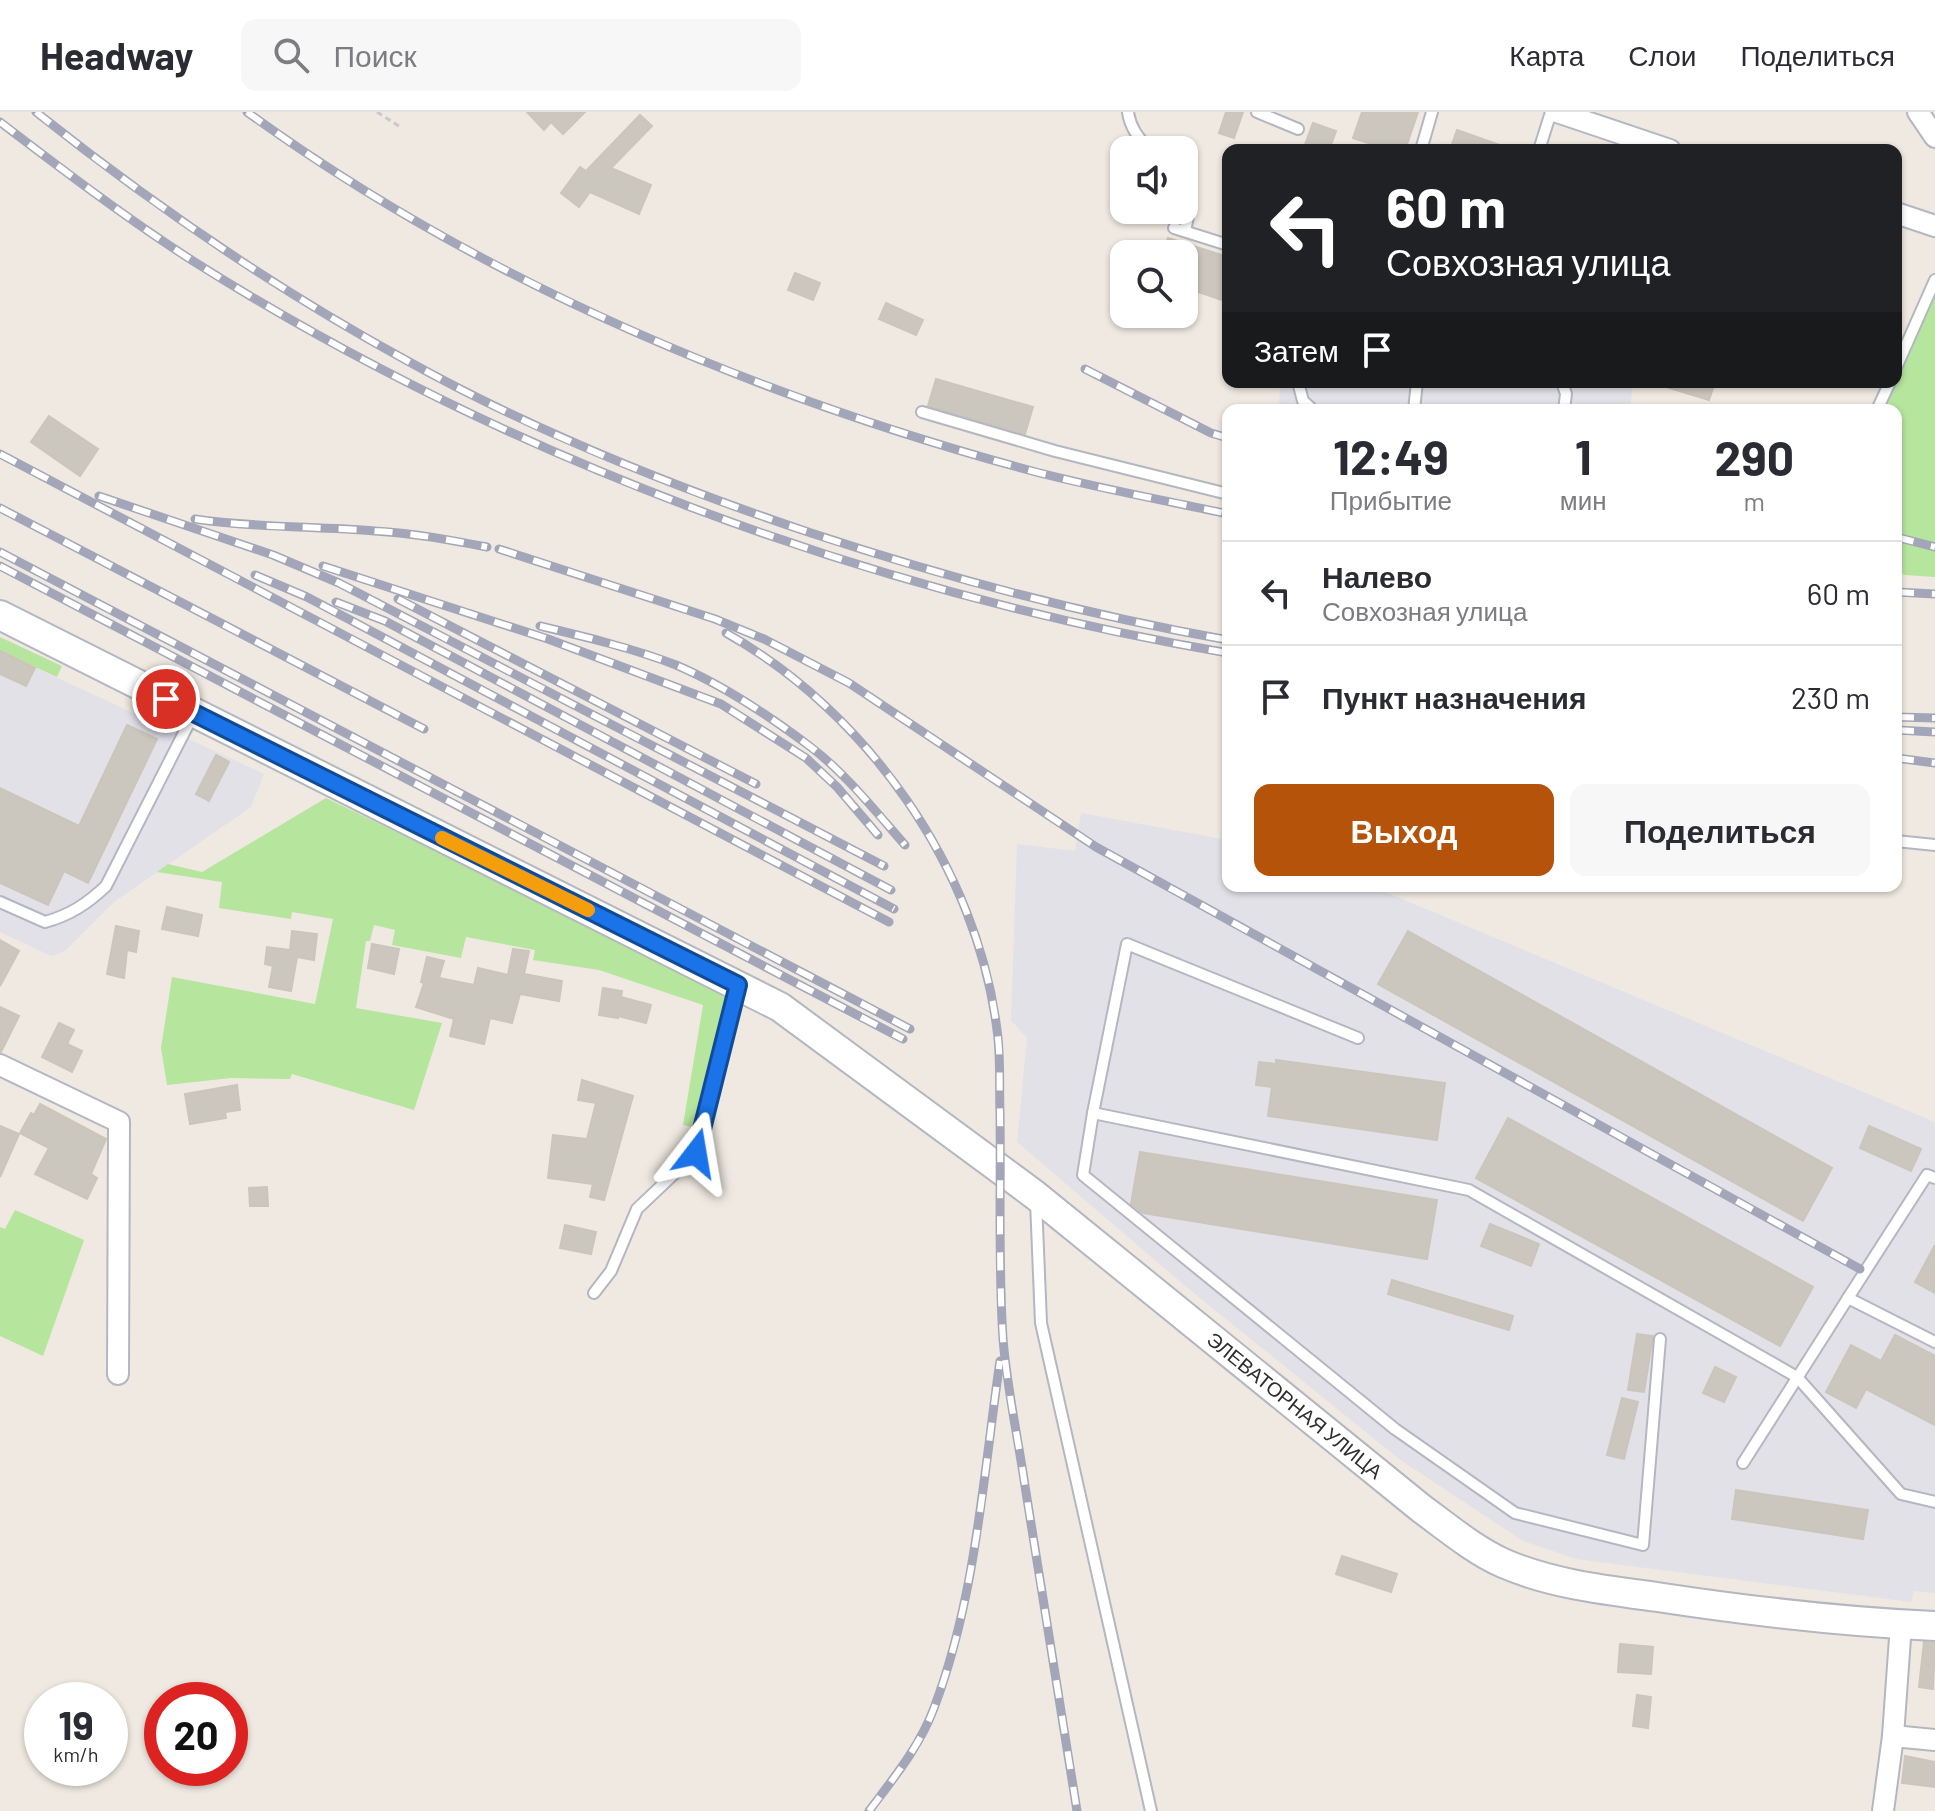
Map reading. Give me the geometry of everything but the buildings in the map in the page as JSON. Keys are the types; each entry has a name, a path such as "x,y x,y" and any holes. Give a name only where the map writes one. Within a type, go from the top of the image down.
{"street":[{"path":"1554,112 1652,144"},
{"path":"1918,112 1935,137"},
{"path":"1902,215 1935,226"},
{"name":"ЭЛЕВАТОРНАЯ УЛИЦА","path":"0,615 780,1007 1035,1195 1422,1509 1463,1540 1500,1562 1543,1577 1634,1594 1723,1607 1935,1626"},
{"path":"0,1065 119,1122 118,1374"},
{"path":"1883,1811 1893,1736 1901,1624"},
{"path":"1893,1736 1935,1740"}],"lane":[{"path":"1128,112 1139,136"},
{"path":"1257,112 1298,129"},
{"path":"1423,144 1432,112"},
{"path":"1541,144 1554,112"},
{"path":"1182,224 1180,229 1222,243"},
{"path":"1902,354 1935,280"},
{"path":"922,412 1055,451 1222,493"},
{"path":"0,902 45,922 67,916 106,886 194,713"},
{"path":"1902,842 1935,845"},
{"path":"1358,1038 1127,944 1083,1175 1395,1429 1515,1513 1643,1545 1660,1339"},
{"path":"594,1293 611,1271 637,1209 696,1153 738,985"},
{"path":"1093,1113 1469,1190 1797,1377 1901,1494 1935,1502"},
{"path":"1743,1463 1927,1175 1935,1178"},
{"path":"1035,1195 1041,1323 1151,1811"},
{"path":"1848,1298 1935,1342"}],"path":[{"path":"377,112 402,128"}],"shaded area":[{"path":"1280,388 1632,388 1631,404 1279,404"},
{"path":"0,651 264,774 251,807 114,902 65,951 51,956 0,932"},
{"path":"1081,813 1222,839 1222,892 1385,892 1935,1122 1935,1593 1914,1591 1911,1602 1576,1559 1523,1541 1399,1459 1184,1285 1017,1142 1027,1038 1011,1020 1017,844 1075,851"}],"green space":[{"path":"1935,296 1935,577 1902,573 1902,404 1887,404 1894,388 1902,388 1902,370"},
{"path":"0,637 62,666 57,677 0,651"},
{"path":"326,798 727,992 692,1127 683,1125 703,1005 599,970 533,960 535,950 466,937 461,958 392,945 395,930 374,925 370,941 366,941 356,1008 442,1023 414,1110 292,1074 290,1079 231,1078 167,1085 161,1048 172,977 315,1004 333,919 292,912 291,919 219,908 222,882 157,872 168,864 202,872"},
{"path":"15,1210 84,1240 43,1356 0,1336 0,1227 5,1229"}],"railway":[{"path":"36,112 169,212 261,274 356,332 453,385 553,433 706,496 862,549 1070,607 1222,639"},
{"path":"247,112 337,173 429,229 623,327 724,369 928,441 1032,471 1222,513"},
{"path":"0,122 168,245 312,332 435,396 561,455 691,507 823,553 957,593 1092,626 1222,652"},
{"path":"1085,369 1222,436"},
{"path":"0,454 889,922"},
{"path":"99,496 273,555 339,583 884,866"},
{"path":"0,508 424,729"},
{"path":"195,519 389,532 487,547"},
{"path":"1902,539 1935,547"},
{"path":"499,549 715,619 764,639 849,683 1096,847 1860,1269"},
{"path":"0,552 910,1029"},
{"path":"0,566 903,1039"},
{"path":"323,566 548,639 721,704 806,758 837,787 878,835"},
{"path":"255,575 307,597 894,909"},
{"path":"1902,592 1935,594"},
{"path":"398,599 756,784"},
{"path":"336,602 385,621 891,890"},
{"path":"540,626 659,659 729,692 825,759 861,794 905,845"},
{"path":"726,633 777,666 825,706 868,751 907,800 940,854 966,911 985,970 999,1051 1003,1339 1077,1811"},
{"path":"1902,717 1935,718"},
{"path":"1902,730 1935,732"},
{"path":"1902,759 1935,763"},
{"path":"869,1811 921,1736 948,1666 969,1580 1000,1361"}],"slow traffic":[{"path":"442,838 588,910"}],"route":[{"path":"166,699 738,985 696,1153"}]}
